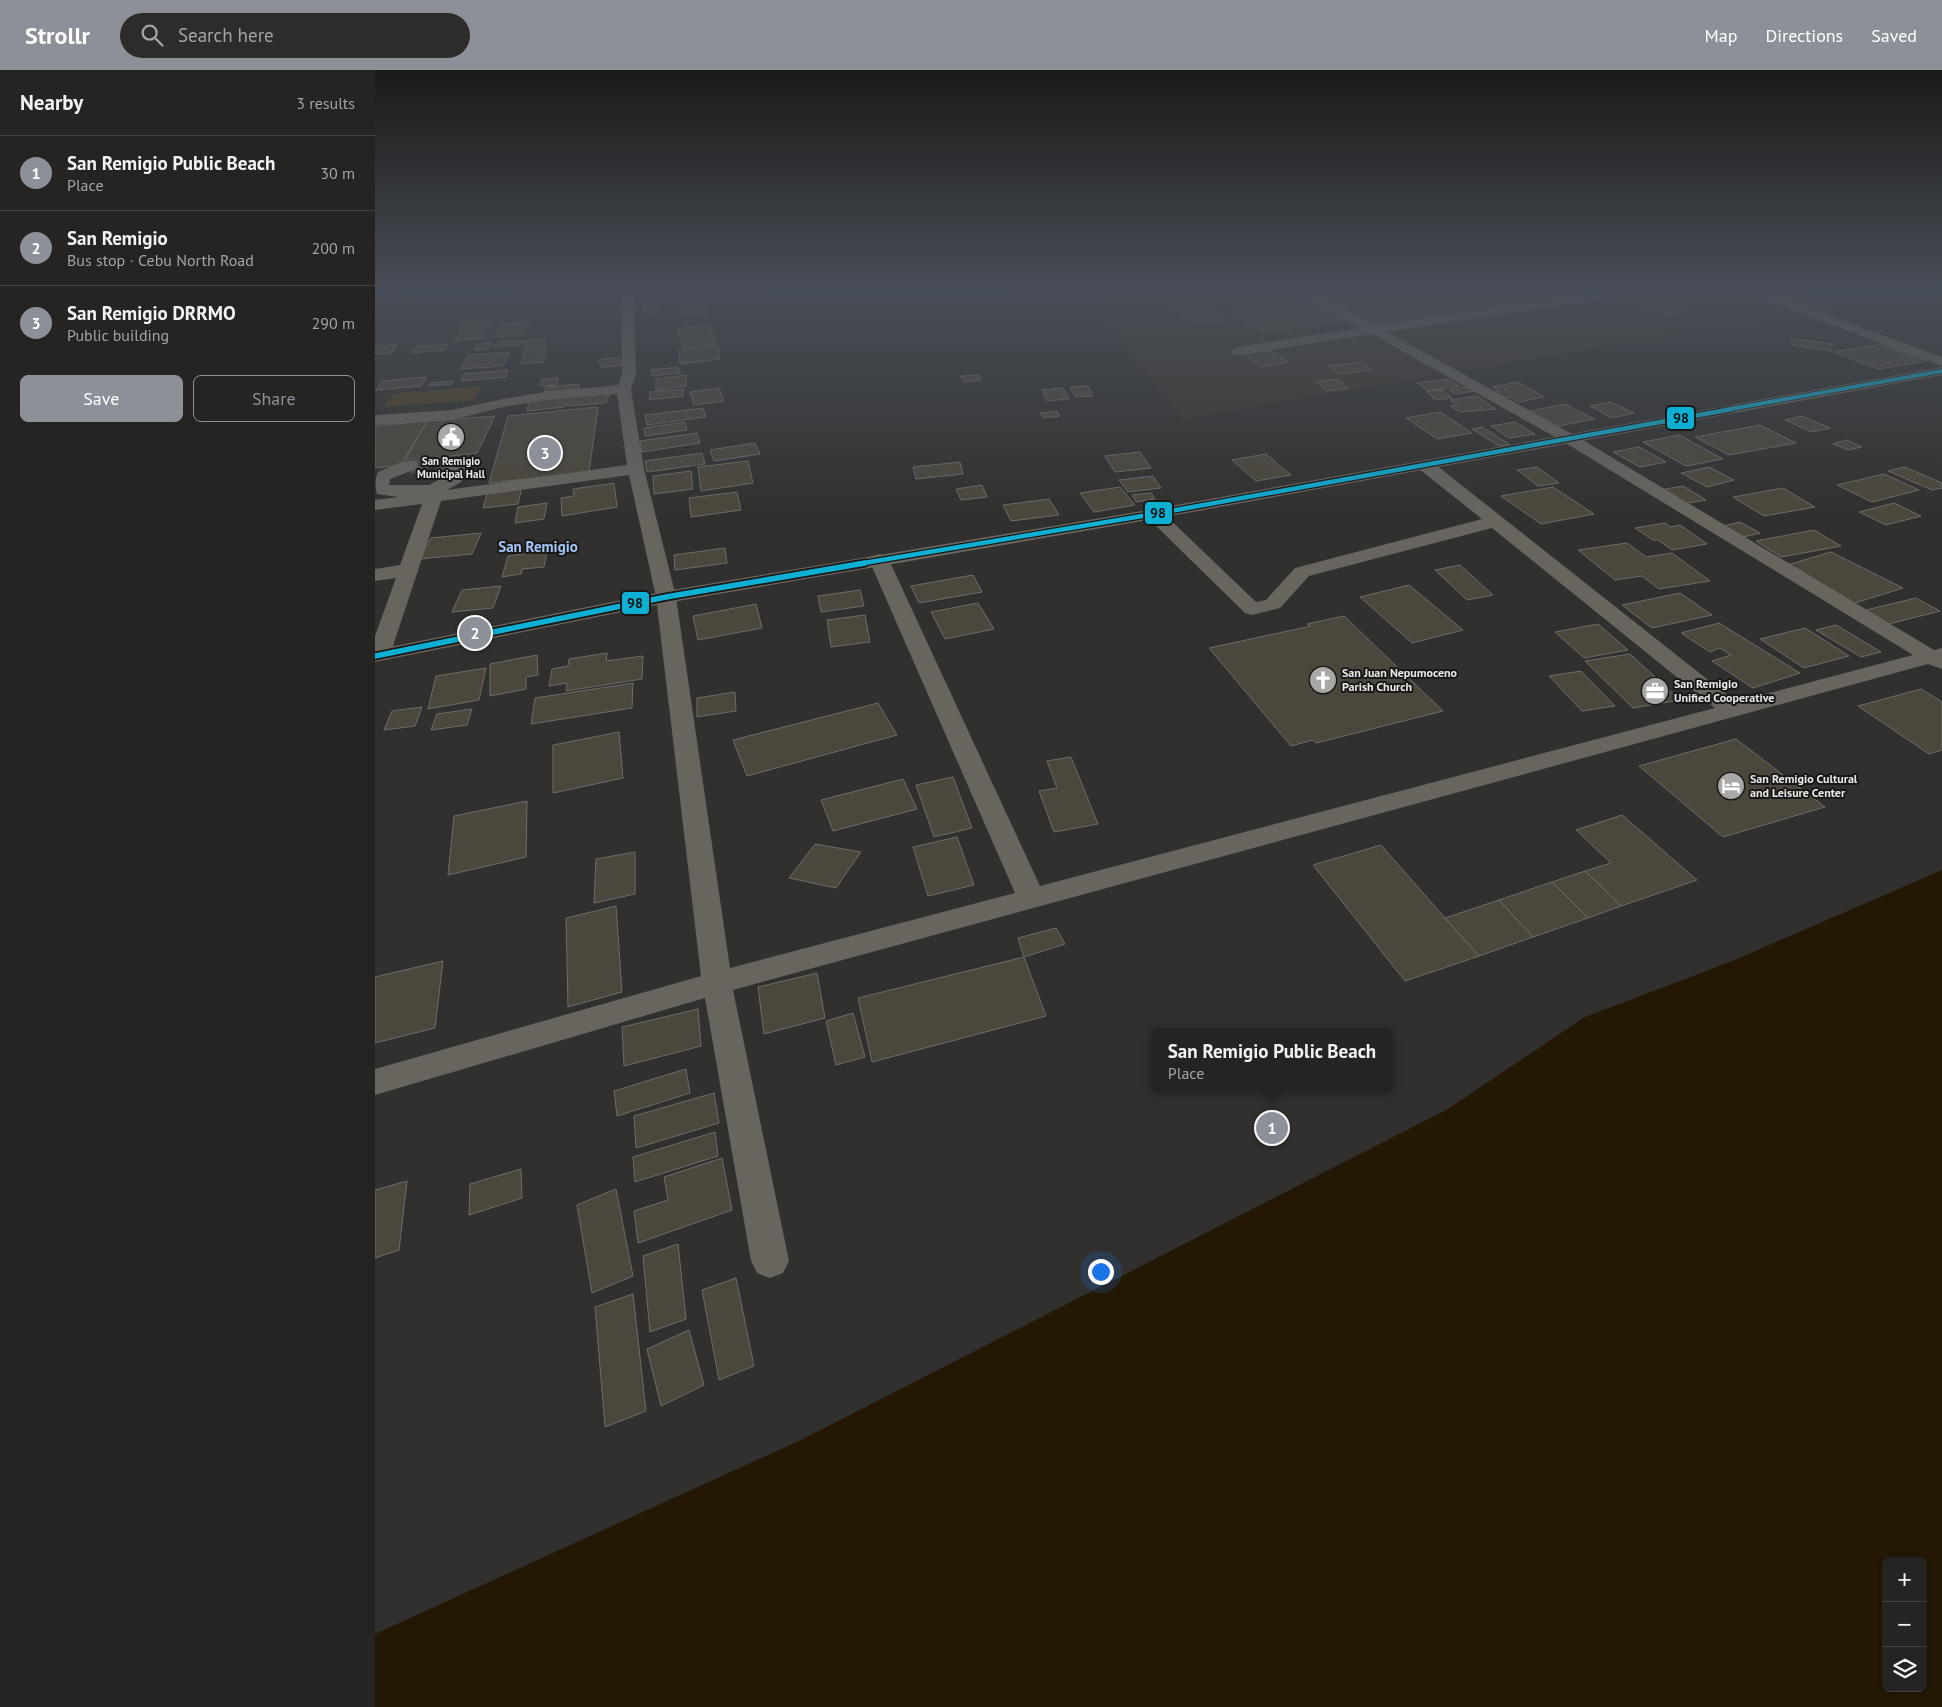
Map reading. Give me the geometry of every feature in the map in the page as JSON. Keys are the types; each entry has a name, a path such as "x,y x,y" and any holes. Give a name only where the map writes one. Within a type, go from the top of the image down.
{"main road":[{"path":"377,656 666,596 1155,514 1942,371"}],"street":[{"path":"629,364 629,374 624,389 635,469 666,596 717,984 770,1261"},
{"path":"1436,364 1570,439 1938,659"},
{"path":"375,420 452,415 503,403 545,396 624,389"},
{"path":"377,656 436,492 455,479 460,469 447,462"},
{"path":"375,525 380,490 410,465"},
{"path":"1425,465 1733,711"},
{"path":"380,490 436,492 635,469"},
{"path":"1155,514 1252,610 1273,604 1302,572 1496,521"},
{"path":"879,560 1032,900"},
{"path":"375,575 409,570"},
{"path":"375,1082 717,984 1733,711 1938,659"}],"shaded area":[{"path":"1139,364 1500,364 1183,419"},
{"path":"481,386 475,400 385,407 393,394"},
{"path":"1942,870 1942,1707 375,1707 375,1634 801,1440 1448,1109 1585,1017 1730,962"}],"building":[{"path":"463,364 503,364 502,366 460,369"},
{"path":"601,364 622,365 602,368"},
{"path":"1258,364 1276,364 1262,367"},
{"path":"1364,364 1372,370 1339,374 1328,366"},
{"path":"1866,364 1906,364 1878,369"},
{"path":"678,367 680,373 652,376 651,370"},
{"path":"508,370 505,377 461,381 464,374"},
{"path":"686,375 686,386 656,390 656,379"},
{"path":"979,375 981,380 964,382 961,376"},
{"path":"427,377 421,386 376,390 382,381"},
{"path":"558,378 556,385 540,386 542,379"},
{"path":"1337,379 1348,388 1327,391 1316,382"},
{"path":"1448,379 1460,386 1428,391 1417,383"},
{"path":"453,381 452,384 428,386 430,383"},
{"path":"1518,382 1544,397 1519,402 1511,397 1506,398 1494,392 1500,391 1492,387"},
{"path":"580,384 578,389 544,392 546,387"},
{"path":"1088,386 1093,396 1075,397 1070,387"},
{"path":"1467,387 1474,391 1455,394 1449,390"},
{"path":"719,388 724,401 694,405 690,392"},
{"path":"1063,388 1069,399 1047,401 1042,390"},
{"path":"683,389 683,396 649,400 650,392"},
{"path":"1443,390 1452,398 1435,400 1426,391"},
{"path":"610,392 606,403 566,406 571,395"},
{"path":"567,395 564,407 527,411 530,399"},
{"path":"1477,396 1496,409 1460,412 1450,406 1458,405 1450,400"},
{"path":"1611,402 1634,413 1612,418 1590,406"},
{"path":"1565,404 1594,419 1554,427 1525,412"},
{"path":"598,407 589,472 489,483 508,416"},
{"path":"703,408 706,417 647,425 645,415"},
{"path":"1057,411 1060,416 1043,418 1040,413"},
{"path":"1440,412 1472,433 1437,439 1406,418"},
{"name":"San Remigio Municipal Hall","path":"495,416 477,453 451,456 446,465 408,468 414,459 405,460 427,421"},
{"path":"1802,416 1830,428 1812,432 1785,420"},
{"path":"427,421 401,465 375,468 375,426"},
{"path":"685,422 687,430 645,436 644,428"},
{"path":"1515,422 1535,434 1509,438 1491,426"},
{"path":"1760,425 1796,443 1729,455 1695,437"},
{"path":"1482,427 1509,444 1499,446 1472,429"},
{"path":"697,433 700,443 642,452 640,441"},
{"path":"1679,435 1723,459 1686,466 1643,442"},
{"path":"1847,440 1862,447 1848,450 1833,444"},
{"path":"755,443 760,454 714,461 710,450"},
{"path":"1639,447 1666,462 1640,467 1613,452"},
{"path":"1140,452 1151,468 1115,472 1105,456"},
{"path":"702,453 705,464 647,472 645,461"},
{"path":"1266,454 1291,475 1256,481 1232,460"},
{"path":"748,461 753,483 701,491 698,467"},
{"path":"960,462 963,474 916,479 913,467"},
{"path":"1537,467 1559,483 1538,486 1517,470"},
{"path":"1709,467 1734,480 1707,487 1681,473"},
{"path":"1905,467 1942,483 1942,488 1932,490 1888,471"},
{"path":"691,471 693,489 654,494 653,476"},
{"path":"1884,474 1919,490 1872,502 1837,485"},
{"path":"1153,476 1161,488 1128,492 1119,480"},
{"path":"614,483 617,507 562,516 561,498 574,496 573,489"},
{"path":"982,485 987,497 961,500 956,489"},
{"path":"1683,486 1706,500 1682,504 1660,490"},
{"path":"522,487 518,504 483,508 488,491"},
{"path":"1120,487 1135,505 1094,512 1080,493"},
{"path":"1553,487 1594,514 1541,524 1501,496"},
{"path":"1783,488 1815,507 1764,516 1733,497"},
{"path":"737,492 741,510 691,517 689,498"},
{"path":"1151,493 1155,499 1136,502 1132,495"},
{"path":"1049,499 1059,515 1011,521 1003,505"},
{"path":"547,503 544,519 515,523 518,507"},
{"path":"1894,503 1921,516 1886,525 1859,512"},
{"path":"1740,522 1760,533 1739,538 1720,527"},
{"path":"1665,523 1671,527 1680,525 1707,544 1672,550 1635,528"},
{"path":"1814,530 1841,546 1781,557 1756,541"},
{"path":"481,533 472,554 419,559 431,538"},
{"path":"1627,543 1646,557 1672,553 1710,581 1659,589 1642,576 1615,580 1578,550"},
{"path":"725,548 727,563 675,570 674,555"},
{"path":"547,551 544,567 522,569 521,574 502,577 508,556"},
{"path":"1831,552 1903,588 1855,603 1784,566"},
{"path":"1460,565 1493,595 1467,600 1435,570"},
{"path":"973,575 982,592 919,603 911,586"},
{"path":"1409,585 1463,630 1412,643 1360,597"},
{"path":"501,586 493,608 452,612 462,590"},
{"path":"860,590 864,606 821,612 818,596"},
{"path":"1680,593 1712,615 1652,628 1622,605"},
{"path":"1916,598 1940,611 1889,624 1866,610"},
{"path":"978,603 994,629 945,639 931,612"},
{"path":"756,604 762,628 698,640 693,616"},
{"path":"865,615 870,642 831,647 827,620"},
{"name":"San Juan Nepumoceno Parish Church","path":"1344,616 1443,711 1316,743 1313,740 1291,746 1209,648 1311,626 1307,624"},
{"path":"1719,623 1800,673 1753,688 1712,661 1731,655 1720,648 1710,652 1681,633"},
{"path":"1598,624 1628,650 1584,658 1555,632"},
{"path":"1836,625 1881,652 1861,657 1816,630"},
{"path":"1805,628 1849,656 1804,668 1760,639"},
{"path":"607,653 606,661 643,656 642,679 566,691 567,683 549,686 552,669 568,666 569,659"},
{"path":"1630,654 1680,700 1633,708 1585,661"},
{"path":"537,655 538,675 526,677 526,689 490,696 490,664"},
{"path":"486,668 479,700 428,709 436,676"},
{"path":"1581,671 1615,706 1582,711 1549,676"},
{"path":"633,683 632,708 531,724 535,698"},
{"path":"1921,689 1942,702 1942,750 1929,754 1858,706"},
{"path":"735,692 736,711 697,717 697,698"},
{"path":"878,703 897,735 747,776 733,740"},
{"path":"422,707 415,726 384,730 392,711"},
{"path":"472,709 467,725 431,730 437,714"},
{"path":"619,732 623,778 553,793 553,745"},
{"name":"San Remigio Cultural and Leisure Center","path":"1736,739 1825,807 1723,837 1639,766"},
{"path":"1071,757 1098,824 1054,832 1039,791 1057,788 1047,761"},
{"path":"953,777 972,828 934,837 916,785"},
{"path":"903,779 917,809 833,831 821,800"},
{"path":"527,801 526,857 448,875 454,816"},
{"path":"1622,815 1697,880 1621,906 1585,871 1611,863 1576,830"},
{"path":"957,837 974,885 928,896 913,847"},
{"path":"815,844 861,852 836,888 789,878"},
{"path":"1381,845 1479,956 1405,981 1313,865"},
{"path":"635,852 635,894 594,903 596,859"},
{"path":"1585,871 1621,906 1588,918 1552,882"},
{"path":"1552,882 1588,918 1533,937 1499,900"},
{"path":"1499,900 1533,937 1479,956 1445,918"},
{"path":"616,906 622,992 568,1007 566,918"},
{"path":"1056,928 1065,944 1024,957 1018,938"},
{"path":"1024,957 1046,1016 872,1062 858,998"},
{"path":"443,961 435,1028 375,1043 375,977"},
{"path":"817,973 825,1018 764,1034 758,987"},
{"path":"698,1009 701,1046 624,1066 622,1027"},
{"path":"853,1013 865,1057 836,1065 826,1021"},
{"path":"686,1069 690,1093 617,1116 614,1091"},
{"path":"714,1093 719,1123 636,1148 634,1116"},
{"path":"715,1132 718,1156 635,1182 633,1157"},
{"path":"722,1158 732,1210 638,1243 634,1211 668,1200 664,1177"},
{"path":"521,1169 522,1198 469,1215 470,1184"},
{"path":"407,1181 399,1250 375,1258 375,1190"},
{"path":"616,1189 633,1276 592,1293 577,1205"},
{"path":"678,1244 686,1319 650,1332 643,1256"},
{"path":"736,1278 754,1366 719,1380 702,1290"},
{"path":"633,1294 646,1411 605,1427 595,1307"},
{"path":"689,1330 704,1385 661,1406 647,1349"}],"tunnel":[{"path":"410,465 448,463"}],"transit line":[{"name":"98","path":"375,656 666,597 1154,514 1942,371"}],"place":[{"name":"San Remigio Municipal Hall","path":"451,437"},
{"name":"San Remigio DRRMO","path":"545,453"},
{"name":"San Remigio","path":"475,633"},
{"name":"San Juan Nepumoceno Parish Church","path":"1323,680"},
{"name":"San Remigio Unified Cooperative","path":"1655,691"},
{"name":"San Remigio Cultural and Leisure Center","path":"1731,786"},
{"name":"San Remigio Public Beach","path":"1272,1128"}],"district":[{"name":"San Remigio","path":"538,547"}]}
